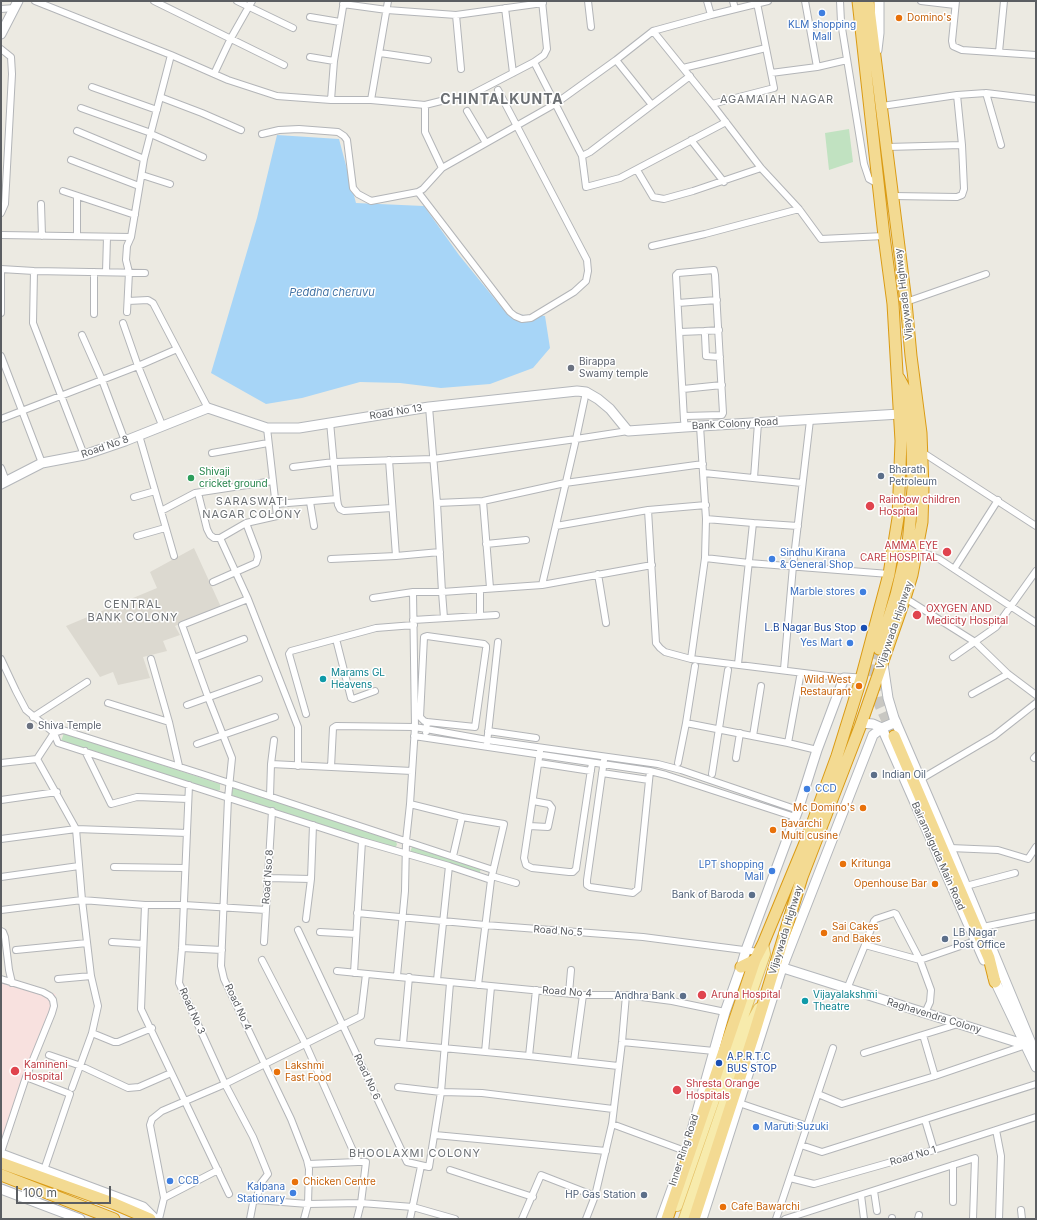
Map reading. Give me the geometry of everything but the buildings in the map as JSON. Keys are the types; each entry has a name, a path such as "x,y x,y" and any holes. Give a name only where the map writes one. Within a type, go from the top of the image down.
{"highway":[{"name":"Vijaywada Highway","path":"759,952 817,812 861,679 889,574 899,508 901,441 893,304 858,1"},
{"name":"Vijaywada Highway","path":"763,1001 778,967 802,876 861,723 906,598 922,522 922,452 906,302 868,1"},
{"path":"887,257 900,256"},
{"path":"879,649 896,595 908,544 913,488 912,441 908,400 906,391 897,375"},
{"path":"894,736 990,958 995,982"},
{"path":"741,966 759,952"},
{"path":"670,1216 759,952"},
{"path":"694,1219 754,1034 763,1001"},
{"path":"1,1163 115,1204 150,1219"},
{"path":"1,1175 114,1219"}],"main road":[{"name":"Vijaywada Highway","path":"670,1216 765,954 759,952"},
{"name":"Vijaywada Highway","path":"684,1219 748,1028 763,1001"}],"street":[{"path":"35,1 171,55 214,74 277,96 331,100 371,100 425,105 449,99"},
{"path":"238,1 293,28"},
{"path":"214,74 231,38 252,1"},
{"path":"371,100 388,1"},
{"path":"588,1 591,27"},
{"path":"706,1 710,15"},
{"path":"733,1 735,9"},
{"path":"262,134 279,130 299,129 338,132 347,140 353,188 358,194 371,201 418,192 423,189 442,168 556,104 653,31 768,1"},
{"path":"804,1 817,67"},
{"path":"840,1 841,22 864,164 869,179 878,184"},
{"path":"876,60 879,33 879,1"},
{"path":"921,1 952,3 953,46 962,50 1036,55"},
{"path":"999,52 1004,1"},
{"path":"157,2 284,65"},
{"path":"331,100 334,61 343,2 387,10 456,15 542,2 547,49 544,55 534,62 461,100"},
{"path":"1,9 16,4"},
{"path":"1,34 16,4"},
{"path":"712,104 774,88 757,4"},
{"path":"504,8 513,73"},
{"path":"456,15 461,69"},
{"path":"310,17 340,22"},
{"path":"653,31 762,168 799,209 821,239 884,236"},
{"path":"683,68 766,48"},
{"path":"1,49 11,57 12,74 5,204 1,213"},
{"path":"380,52 428,60"},
{"path":"127,312 129,272 126,260 127,246 131,237 144,159 171,55"},
{"path":"310,58 334,61"},
{"path":"616,60 652,105"},
{"path":"771,73 817,67 847,60"},
{"path":"534,62 582,156 586,187 620,178 726,122"},
{"path":"582,156 590,152 690,76"},
{"path":"92,87 156,110"},
{"path":"418,192 510,312 515,316 522,319 531,318 574,292 586,281 588,271 586,260 498,90"},
{"path":"882,106 957,95 986,93 1036,99"},
{"path":"986,93 1001,145"},
{"path":"893,196 957,197 962,195 964,189 962,145 957,95"},
{"path":"160,97 241,130"},
{"path":"425,105 424,132 442,168"},
{"path":"81,108 151,134 203,157"},
{"path":"467,111 486,144"},
{"path":"77,131 144,159"},
{"path":"691,140 724,182"},
{"path":"887,147 962,145"},
{"path":"71,160 139,186"},
{"path":"637,170 653,197 664,199 724,182 762,168"},
{"path":"142,175 170,184"},
{"path":"63,191 135,215"},
{"path":"77,196 77,236"},
{"path":"41,204 42,236"},
{"path":"652,246 705,234 799,209"},
{"path":"1,235 131,237"},
{"path":"106,272 107,237"},
{"path":"1,314 1,269 145,273"},
{"path":"684,416 722,415 723,413 716,275 714,270 678,273 676,275 682,389 684,416 685,427"},
{"path":"34,271 33,323 84,455"},
{"path":"94,272 94,314"},
{"path":"906,302 986,274"},
{"path":"678,303 717,300"},
{"path":"128,301 151,301 178,349 208,408"},
{"path":"123,323 138,366 162,425"},
{"path":"680,332 719,330"},
{"path":"704,331 706,356 720,356"},
{"path":"82,335 102,380 125,441"},
{"path":"1,419 178,349"},
{"path":"1,356 42,463"},
{"path":"1,376 8,373"},
{"path":"682,389 722,386"},
{"name":"Road No 13","path":"208,408 267,428 299,428 429,407 577,391 586,392"},
{"path":"542,585 586,392 598,399 610,409 628,431"},
{"path":"429,407 444,618"},
{"name":"Road No 8","path":"4,482 42,463 84,455 125,441 208,408"},
{"name":"Bank Colony Road","path":"628,431 900,414"},
{"path":"784,669 793,566 810,420"},
{"path":"330,422 338,505 340,510 392,508"},
{"path":"754,478 758,423"},
{"path":"691,659 704,558 706,519 700,426"},
{"path":"198,493 207,529 210,535 214,538 220,538 246,523 277,516 267,428"},
{"path":"293,467 334,462 433,459 628,431"},
{"path":"139,435 174,556"},
{"path":"212,453 268,443"},
{"path":"922,452 1036,526"},
{"path":"389,460 396,556"},
{"path":"437,503 482,501 565,483 703,464"},
{"path":"1,468 4,482"},
{"path":"704,473 802,483"},
{"path":"161,511 198,493 273,481"},
{"path":"134,497 155,491"},
{"path":"276,504 338,499"},
{"path":"954,569 998,500"},
{"path":"482,501 490,588"},
{"path":"310,502 314,526"},
{"path":"556,526 648,510 706,505"},
{"path":"648,510 656,643 665,652 691,659 861,679"},
{"path":"706,519 753,524 798,526"},
{"path":"213,582 256,562 258,557 246,523"},
{"path":"738,664 753,524"},
{"path":"137,536 165,528"},
{"path":"220,538 248,599 298,727 298,766"},
{"path":"486,544 526,540"},
{"path":"917,550 939,559 1036,623"},
{"path":"331,559 440,552"},
{"path":"704,558 889,574"},
{"path":"373,598 413,592 480,590 542,585 652,565"},
{"path":"952,658 996,627 1036,571"},
{"path":"598,574 606,623"},
{"path":"480,590 480,616"},
{"path":"397,976 405,891 406,841 415,727 413,592"},
{"path":"906,598 975,642 1008,674 1036,696"},
{"name":"Road No 4","path":"248,599 182,625 232,758 228,798 221,966 224,979 291,1119 308,1164 308,1204 304,1219"},
{"path":"306,714 289,654 290,652 376,628 444,618 496,615"},
{"path":"427,636 484,644 486,649 475,727 427,722 420,717 424,637 427,636"},
{"path":"194,658 244,639"},
{"path":"336,639 351,698 353,699 375,691"},
{"path":"486,746 498,642"},
{"path":"1,659 26,710 54,733 58,743 362,841 449,866 516,883"},
{"path":"151,659 169,722 179,766"},
{"path":"882,662 888,698 896,722 1036,1052"},
{"path":"678,763 695,666"},
{"path":"712,774 720,730 728,670"},
{"path":"972,694 1008,674"},
{"path":"788,743 800,677"},
{"name":"Inner Ring Road","path":"661,1219 685,1151 725,1012 817,750 844,678"},
{"path":"187,705 259,679"},
{"path":"33,717 87,682"},
{"path":"753,736 761,686"},
{"path":"108,702 169,722"},
{"path":"921,779 994,736 1036,703"},
{"path":"197,744 275,717"},
{"path":"425,738 427,722"},
{"path":"702,1219 739,1103 778,967 873,735 882,728 896,722"},
{"path":"435,730 436,723"},
{"path":"686,723 817,750"},
{"path":"861,723 873,724 882,728"},
{"path":"332,767 333,728 336,726 415,727 487,740 666,766 681,770 796,813"},
{"name":"Bairamalguda Main Road","path":"882,728 975,941 1036,1067"},
{"path":"37,759 54,733 63,730 179,766 452,856 492,876"},
{"path":"488,731 536,738"},
{"path":"736,758 740,733"},
{"path":"414,736 650,771 796,813"},
{"path":"270,796 271,764 274,740"},
{"path":"541,748 524,858 526,865 532,868 573,872 576,869 592,763"},
{"path":"84,751 111,804 137,798 188,799"},
{"path":"604,757 587,880 587,885 590,887 633,893 638,889 650,771"},
{"path":"1,762 37,759"},
{"path":"37,759 57,792 76,829 82,900 91,976 98,1006 92,1033 72,1088"},
{"path":"271,764 412,771"},
{"path":"538,764 591,771"},
{"path":"664,774 666,766"},
{"path":"602,773 649,780"},
{"name":"Road No 3","path":"189,785 182,948 179,978 181,987 225,1084 253,1137 268,1174 262,1183 256,1200 253,1203 250,1219"},
{"path":"1,800 57,792"},
{"path":"529,826 548,827 552,808 549,804 533,801"},
{"path":"410,804 462,817 504,824 492,876 478,985"},
{"name":"Road Nso 8","path":"264,942 272,812"},
{"path":"452,856 462,817"},
{"path":"306,919 311,880 313,825"},
{"path":"1,839 76,829 187,833"},
{"path":"354,973 362,841"},
{"path":"950,848 998,850 1036,860"},
{"path":"1028,859 1036,848"},
{"path":"1,877 79,866"},
{"path":"437,980 442,921 449,866"},
{"path":"114,867 185,868"},
{"path":"966,886 1015,873"},
{"path":"268,878 311,880"},
{"path":"1,910 82,900 145,905 184,905 266,910"},
{"path":"145,905 141,1009 152,1028 184,1102 229,1194"},
{"name":"Road No 5","path":"357,913 485,926 643,937 759,952"},
{"path":"847,989 874,921 894,913 896,914 920,960 930,990 930,1002 925,1013"},
{"path":"982,927 1036,917"},
{"name":"Road No 6","path":"298,930 407,1162 420,1166"},
{"path":"1,931 5,937 12,983"},
{"path":"320,932 356,934"},
{"path":"865,945 920,960 975,941"},
{"path":"112,942 143,944"},
{"path":"16,950 87,943"},
{"path":"182,948 222,950"},
{"path":"262,960 306,1045 358,1162"},
{"name":"Raghavendra Colony","path":"778,967 1026,1045"},
{"path":"569,993 571,970"},
{"name":"Road No 4","path":"337,971 583,995 626,995 672,1001 725,1012"},
{"path":"159,1219 164,1198 150,1126 152,1119 156,1114 225,1084 306,1045 361,1016 366,974"},
{"path":"58,979 91,976"},
{"path":"403,1044 409,977"},
{"path":"1,979 43,992 50,996 53,1000 54,1006 26,1077 1,1153 143,1207 155,1219"},
{"path":"410,1219 420,1166 429,1167 435,1135 441,1092 450,983"},
{"path":"485,1052 491,986"},
{"path":"528,1056 536,990"},
{"path":"574,1061 583,995"},
{"path":"586,1219 595,1196 612,1124 626,995"},
{"path":"864,1053 959,1024"},
{"path":"92,1033 114,1042 118,1042 152,1028"},
{"path":"923,1035 935,1076"},
{"path":"378,1042 618,1066"},
{"path":"622,1042 714,1051"},
{"path":"818,1094 842,1104 935,1076 1026,1045"},
{"path":"776,1219 833,1048"},
{"path":"49,1055 81,1066 128,1088 139,1087 172,1073"},
{"path":"26,1077 70,1094 44,1170"},
{"path":"801,1145 822,1152 1036,1084"},
{"path":"398,1087 441,1092 482,1094 613,1109"},
{"path":"739,1103 807,1126"},
{"name":"Road No 1","path":"790,1178 814,1184 934,1150 1036,1117"},
{"path":"926,1120 934,1150"},
{"path":"612,1124 685,1151"},
{"path":"996,1130 1001,1156 999,1219"},
{"path":"435,1135 606,1151"},
{"path":"785,1219 975,1158 973,1219"},
{"path":"308,1164 366,1162 358,1219"},
{"path":"953,1165 953,1202"},
{"path":"164,1198 218,1170"},
{"path":"450,1170 533,1197"},
{"path":"522,1219 533,1197 541,1175 595,1196"},
{"path":"1,1189 65,1216 80,1219"},
{"path":"874,1191 877,1211"},
{"path":"862,1195 864,1219"},
{"path":"256,1200 308,1204 361,1203 413,1207 455,1219"},
{"path":"1021,1210 1022,1219"}],"shaded area":[{"path":"194,548 221,607 175,626 180,635 163,641 167,651 143,657 150,678 118,685 113,672 100,677 66,626 157,588 150,572"},
{"name":"Kamineni Hospital","path":"1,977 56,994 1,1149"}],"green space":[{"path":"849,129 853,162 829,170 825,133"},
{"path":"64,733 220,784 220,790 217,791 61,741"},
{"path":"233,788 395,840 397,844 396,847 393,848 231,795"},
{"path":"412,847 481,869 479,874 410,852"}],"water":[{"name":"Peddha cheruvu","path":"277,135 339,139 356,203 424,206 459,255 507,314 545,316 550,348 533,368 490,384 441,388 400,383 360,382 302,398 266,404 211,373 257,218"}],"tunnel":[{"path":"879,649 874,662 873,672 875,688 878,701 894,736"}],"place":[{"name":"KLM shopping Mall","path":"822,13"},
{"name":"Domino's","path":"899,18"},
{"name":"Birappa Swamy temple","path":"571,368"},
{"name":"Bharath Petroleum","path":"881,476"},
{"name":"Shivaji cricket ground","path":"191,478"},
{"name":"Rainbow children Hospital","path":"870,506"},
{"name":"AMMA EYE CARE HOSPITAL","path":"947,552"},
{"name":"Sindhu Kirana & General Shop","path":"772,559"},
{"name":"Marble stores","path":"863,592"},
{"name":"OXYGEN AND Medicity Hospital","path":"917,615"},
{"name":"L.B Nagar Bus Stop","path":"864,628"},
{"name":"Yes Mart","path":"850,643"},
{"name":"Marams GL Heavens","path":"323,679"},
{"name":"Wild West Restaurant","path":"859,686"},
{"name":"Shiva Temple","path":"30,726"},
{"name":"Indian Oil","path":"874,775"},
{"name":"CCD","path":"807,789"},
{"name":"Mc Domino's","path":"863,808"},
{"name":"Bavarchi Multi cusine","path":"773,830"},
{"name":"Kritunga","path":"843,864"},
{"name":"LPT shopping Mall","path":"772,871"},
{"name":"Openhouse Bar","path":"935,884"},
{"name":"Bank of Baroda","path":"752,895"},
{"name":"Sai Cakes and Bakes","path":"824,933"},
{"name":"LB Nagar Post Office","path":"945,939"},
{"name":"Aruna Hospital","path":"702,995"},
{"name":"Andhra Bank","path":"683,996"},
{"name":"Vijayalakshmi Theatre","path":"805,1001"},
{"name":"A.P.R.T.C BUS STOP","path":"719,1063"},
{"name":"Kamineni Hospital","path":"15,1071"},
{"name":"Lakshmi Fast Food","path":"277,1072"},
{"name":"Shresta Orange Hospitals","path":"677,1090"},
{"name":"Maruti Suzuki","path":"756,1127"},
{"name":"CCB","path":"170,1181"},
{"name":"Chicken Centre","path":"295,1182"},
{"name":"Kalpana Stationary","path":"293,1193"},
{"name":"HP Gas Station","path":"644,1195"},
{"name":"Cafe Bawarchi","path":"723,1207"}],"district":[{"name":"CHINTALKUNTA","path":"502,100"},
{"name":"AGAMAIAH NAGAR","path":"777,100"},
{"name":"SARASWATI NAGAR COLONY","path":"252,508"},
{"name":"CENTRAL BANK COLONY","path":"133,611"},
{"name":"BHOOLAXMI COLONY","path":"415,1154"}]}
